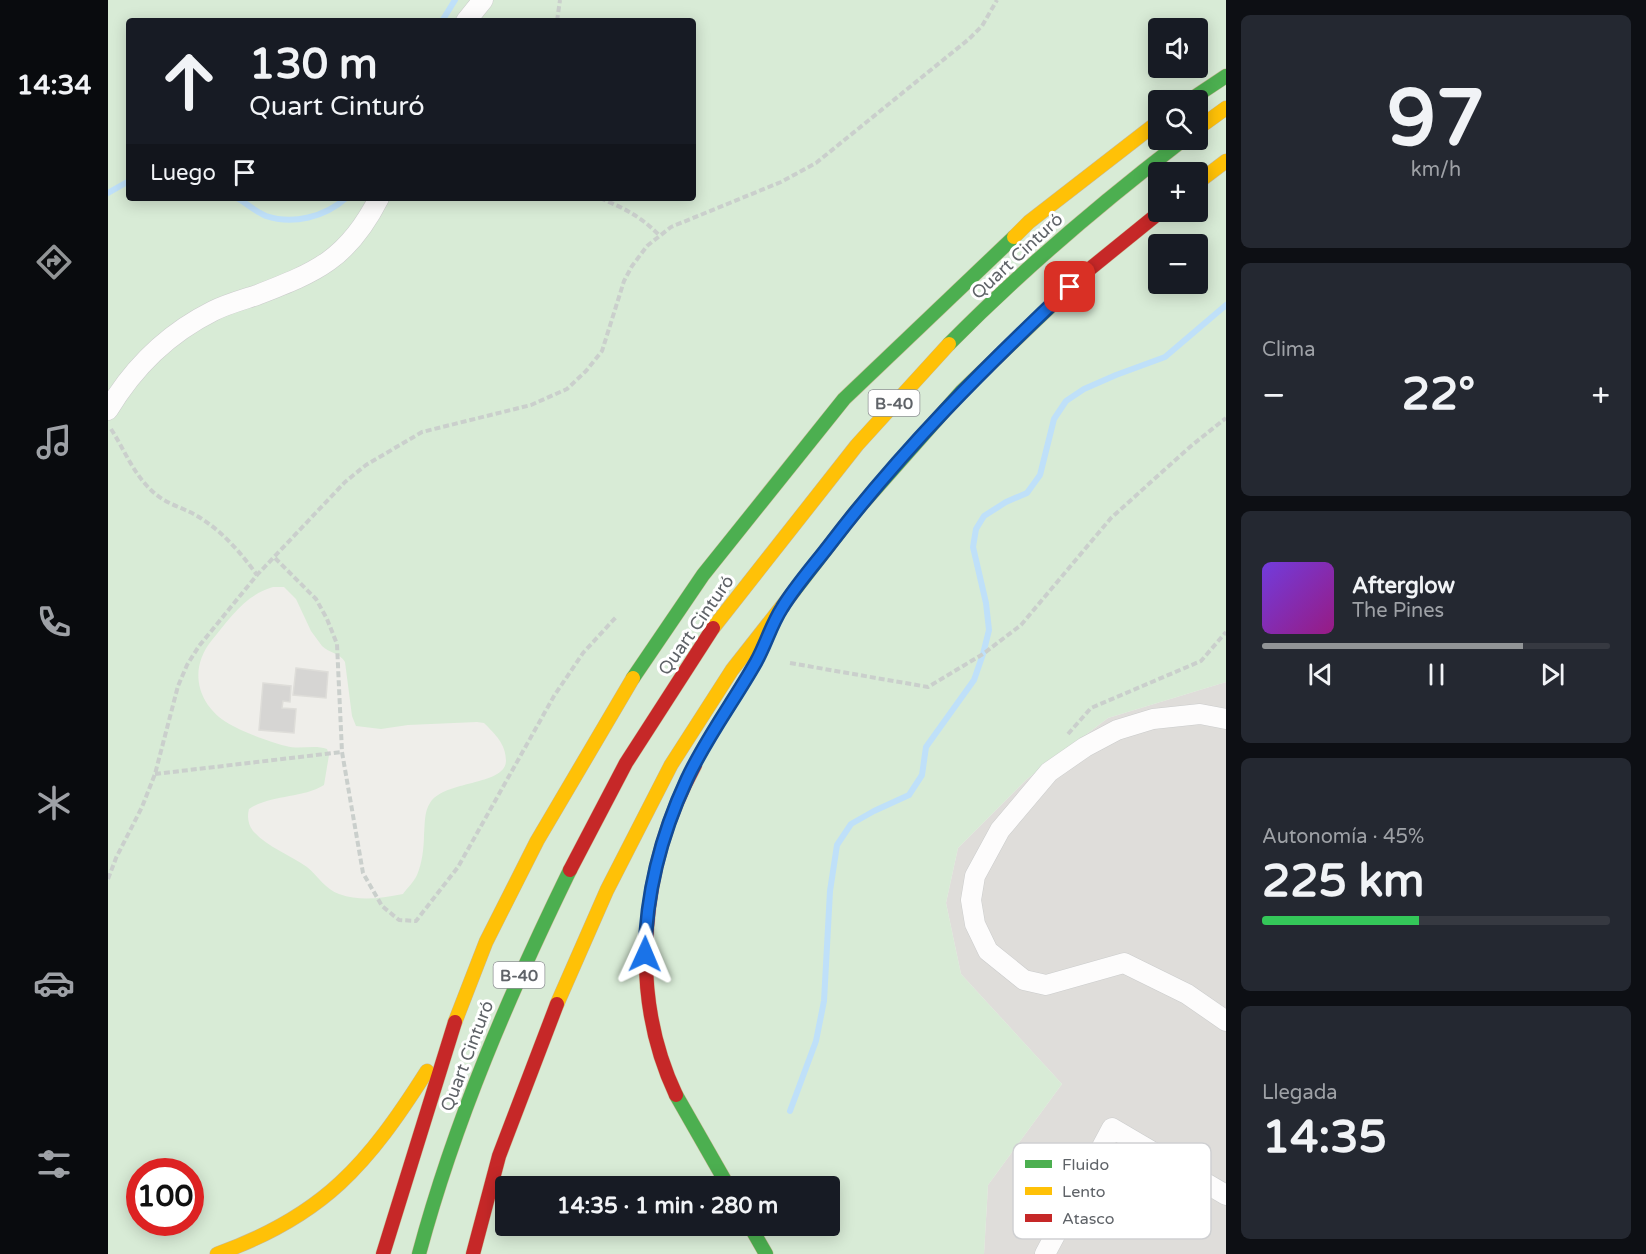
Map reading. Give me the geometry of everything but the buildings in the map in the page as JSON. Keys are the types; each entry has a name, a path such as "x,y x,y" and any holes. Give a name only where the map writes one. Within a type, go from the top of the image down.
{"highway":[{"path":"1205,90 1226,76"},
{"path":"1208,121 1226,108"},
{"path":"383,1254 448,1039 486,942 537,841 638,670 702,575 844,399 1029,222 1148,130"},
{"name":"Quart Cinturó","path":"419,1254 451,1147 486,1052 522,968 572,864 656,713 722,615 838,468 909,386 1035,261 1126,184 1171,150"},
{"path":"1208,174 1226,160"},
{"name":"B-40","path":"473,1254 499,1156 566,980 607,890 671,765 732,670 856,511 962,391 1086,272 1148,222"},
{"path":"756,662 782,608"},
{"path":"703,750 687,779 656,863 646,919 645,972 651,1017 662,1065 679,1103 722,1176"},
{"path":"217,1254 272,1231 313,1207 347,1177 368,1156 395,1120 448,1039"},
{"path":"756,1236 766,1254"}],"street":[{"path":"468,18 483,0"},
{"path":"108,410 144,361 184,327 216,310 320,268 336,256 357,234 377,201"},
{"path":"1226,719 1200,714 1153,719 1117,730 1085,747 1049,772 999,830 975,876 971,900 975,924 988,951 1024,980 1046,985 1124,963 1187,994 1226,1021"},
{"path":"1104,1143 1112,1128 1138,1143"},
{"path":"1211,1185 1226,1194"},
{"path":"1045,1254 1053,1239"}],"path":[{"path":"557,18 560,0"},
{"path":"108,879 155,774 177,686 187,664 257,575 345,482 366,465 422,432 531,405 567,389 602,351 624,281 647,246 659,235 670,227 781,182 816,164 969,39 982,26 997,0"},
{"path":"607,201 634,213 659,235"},
{"path":"790,663 928,687 983,654 1021,625 1111,518 1191,446 1226,418"},
{"path":"108,424 124,453 151,490 172,506 197,516 220,532 241,553 257,575"},
{"path":"275,558 316,599 337,645 342,752 363,873 382,906 399,920 416,921 458,867 554,696 583,653 617,616"},
{"path":"1085,747 1062,741 1091,708 1201,661 1226,632"},
{"path":"155,774 342,752"}],"shaded area":[{"path":"1226,682 1226,1254 984,1254 988,1185 1013,1151 1013,1239 1211,1239 1211,1143 1019,1143 1062,1084 961,974 946,903 958,848 1027,779 1108,718"}],"green space":[{"path":"108,0 1226,0 1226,682 1108,718 1027,779 958,848 946,903 961,974 1062,1084 1019,1143 1013,1143 1013,1151 988,1185 984,1254 108,1254","holes":["273,587 284,587 296,599 311,631 322,646 345,662 352,716 356,726 381,729 408,725 477,722 484,723 502,744 506,761 503,769 496,775 448,790 430,803 426,814 420,866 416,878 403,894 363,899 334,892 307,867 265,842 250,826 249,809 258,804 306,793 324,785 329,755 327,749 286,746 239,729 216,714 202,695 198,673 200,662 212,640 246,601"]}],"waterway":[{"path":"444,18 455,0"},
{"path":"108,193 126,183"},
{"path":"242,201 266,216 287,220 308,218 343,201"},
{"path":"790,1111 816,1041 824,1001 830,891 837,845 851,824 909,795 922,775 926,747 974,680 983,654 989,630 986,603 973,547 976,529 984,516 1006,502 1027,493 1040,475 1054,419 1066,401 1084,389 1165,357 1226,305"}],"traffic: fast":[{"path":"1205,90 1226,76"},
{"path":"949,344 1063,238 1170,150"},
{"path":"633,678 703,575 844,399 1014,237"},
{"path":"794,591 856,511 962,391 1054,303"},
{"path":"419,1254 449,1155 485,1059 570,870"},
{"path":"676,1095 722,1176"},
{"path":"756,1236 766,1254"}],"traffic: slow":[{"path":"1208,121 1226,108"},
{"path":"1014,237 1029,222 1148,130"},
{"path":"1208,175 1226,161"},
{"path":"713,628 857,445 949,344"},
{"path":"557,1004 607,890 671,765 732,670 794,591"},
{"path":"455,1022 486,942 537,841 633,678"},
{"path":"217,1254 287,1222 315,1204 340,1183 363,1160 384,1133 427,1071"}],"traffic: jam":[{"path":"1054,303 1086,272 1148,222"},
{"path":"570,870 626,763 713,628"},
{"path":"676,1095 661,1055 651,1014 646,971 647,928 652,886 662,844 695,765"},
{"path":"473,1254 499,1156 557,1004"},
{"path":"383,1254 455,1022"}],"route":[{"path":"645,954 646,919 651,883 662,843 687,779 735,694 756,662 782,608 856,511 921,436 962,391 1070,287"}]}
